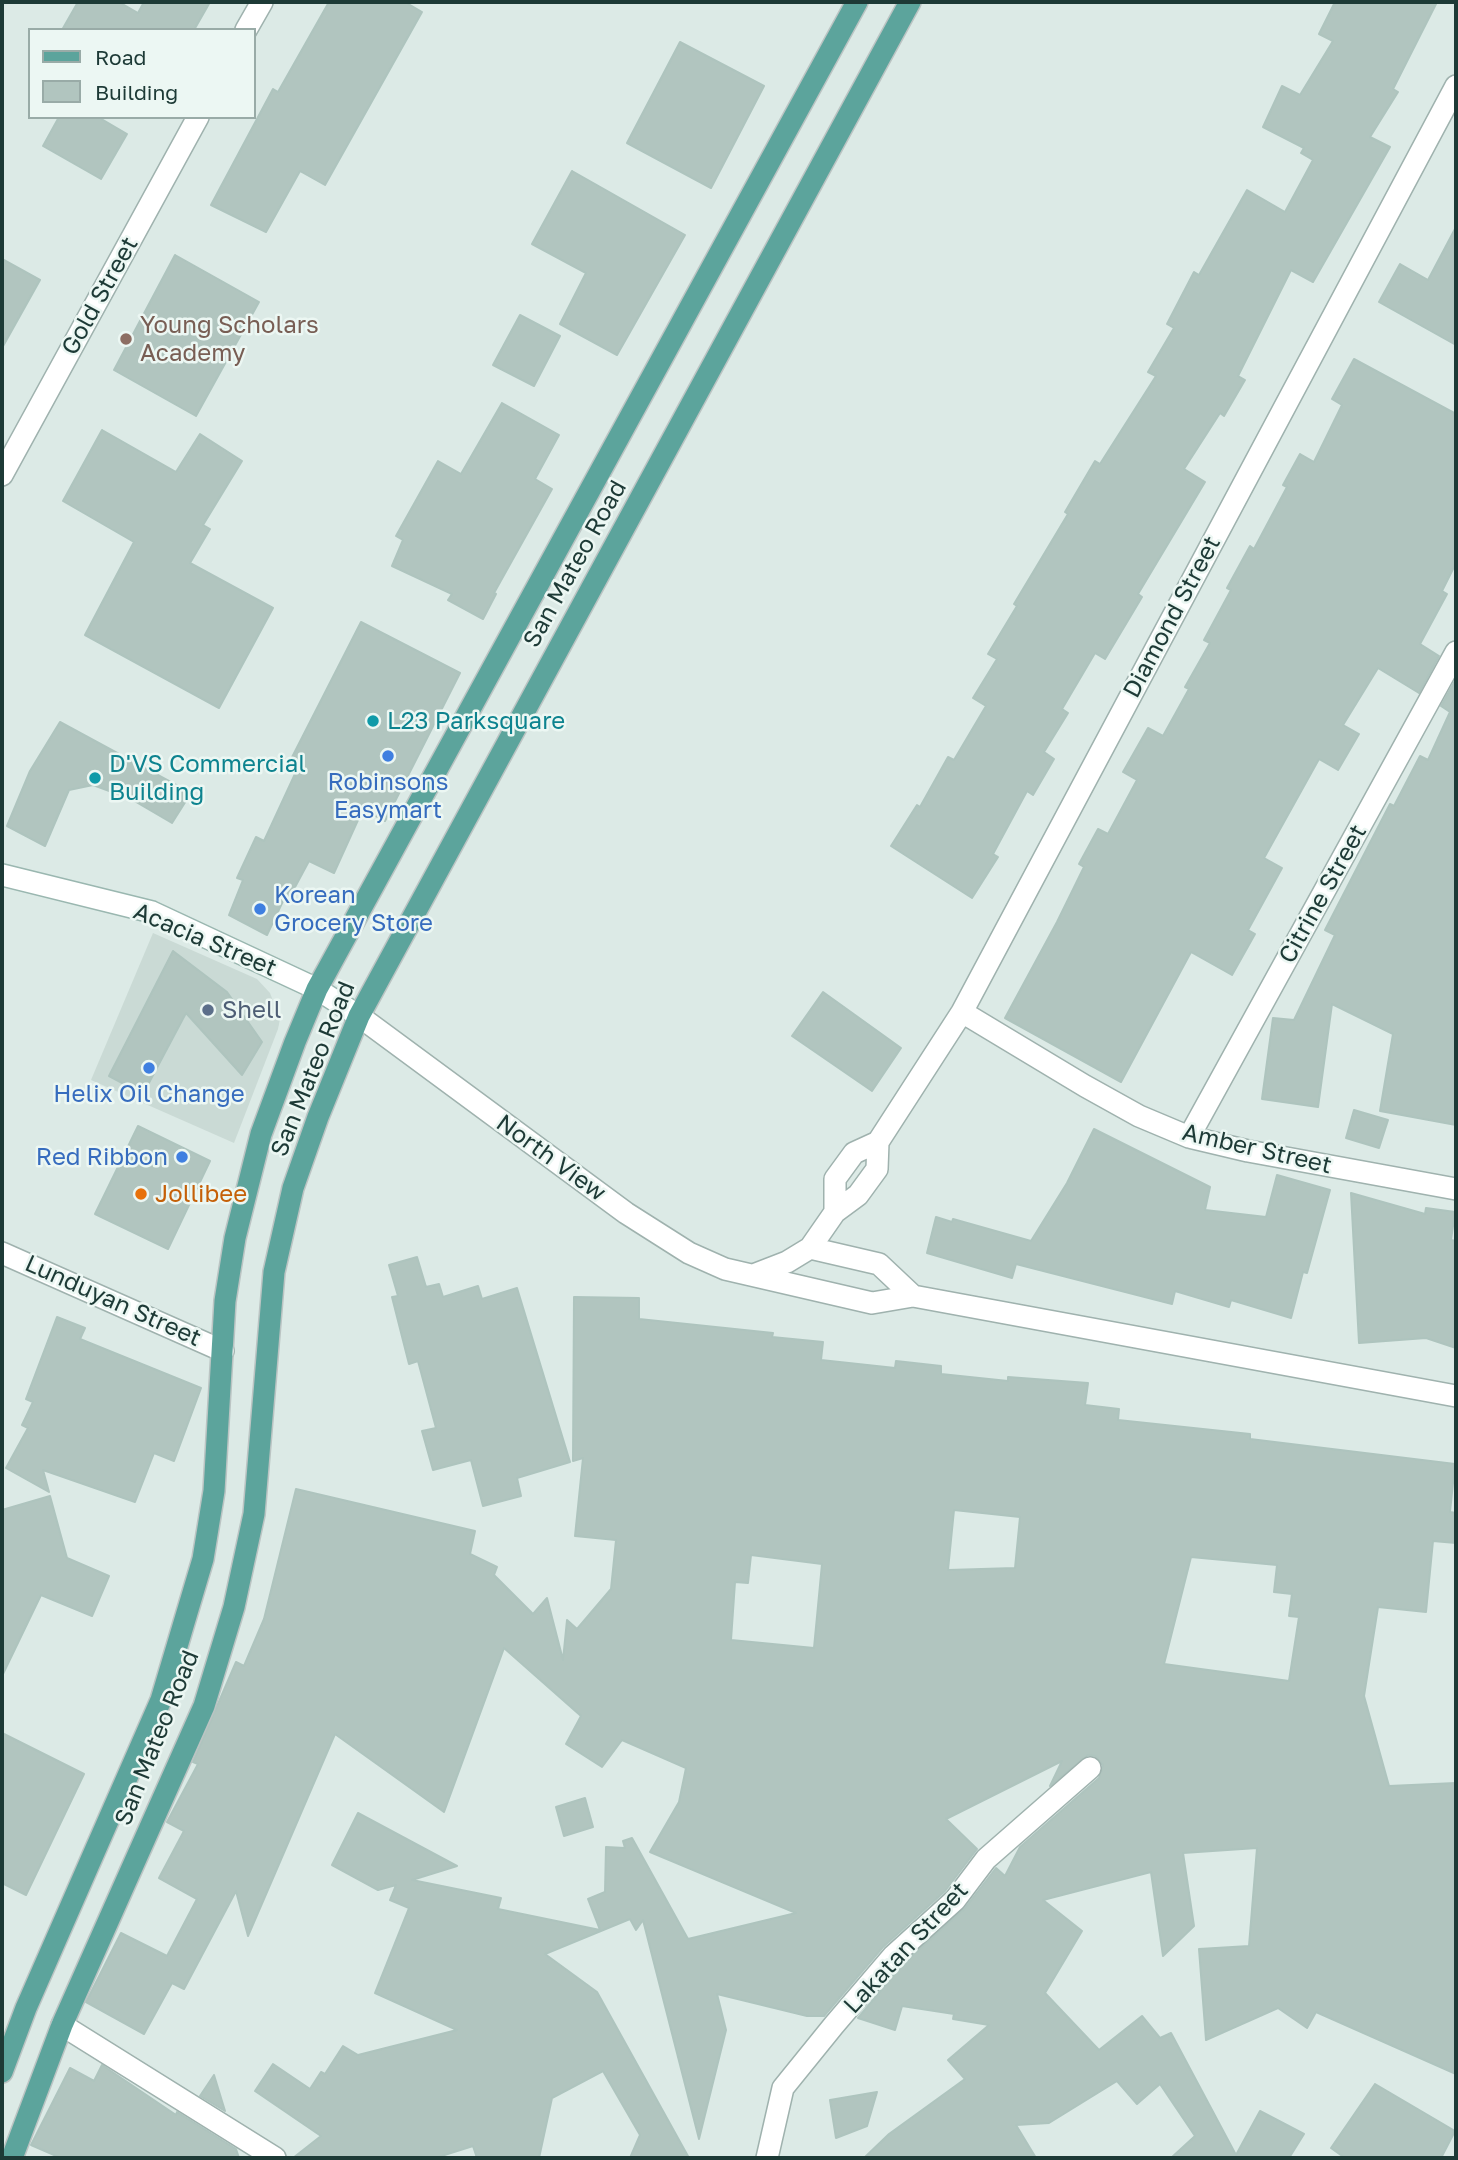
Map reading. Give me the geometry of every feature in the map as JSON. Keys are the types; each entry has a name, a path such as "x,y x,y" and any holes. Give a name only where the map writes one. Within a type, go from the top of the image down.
{"main road":[{"name":"San Mateo Road","path":"2,2072 26,2008 161,1700 203,1559 215,1492 225,1301 235,1238 261,1134 317,989 857,2"},
{"name":"San Mateo Road","path":"12,2158 62,2025 204,1706 234,1607 254,1514 274,1272 293,1188 318,1116 359,1016 910,2"}],"street":[{"path":"247,28 262,2"},
{"name":"Diamond Street","path":"756,1275 787,1262 810,1248 835,1212 835,1179 854,1153 878,1142 962,1012 1456,86"},
{"name":"Gold Street","path":"2,475 197,119"},
{"name":"Citrine Street","path":"1189,1137 1456,652"},
{"name":"Acacia Street","path":"2,875 152,912 317,989 359,1016"},
{"name":"Amber Street","path":"962,1012 1096,1092 1189,1137 1248,1151 1456,1189"},
{"name":"North View","path":"359,1016 653,1231 689,1253 713,1264 872,1303 913,1296"},
{"path":"810,1248 879,1264 913,1296 1456,1396"},
{"name":"Lunduyan Street","path":"2,1253 223,1351"},
{"name":"Lakatan Street","path":"767,2158 783,2088 834,2025 893,1956 955,1900 986,1859 1090,1768"},
{"path":"62,2025 275,2158"}],"shaded area":[{"path":"153,933 257,979 270,993 280,1019 278,1029 234,1143 91,1080"}],"building":[{"path":"78,2 119,2 138,13 144,2 210,2 195,28 63,28"},
{"path":"329,2 405,2 422,12 325,185 300,171 266,232 211,205 273,89 278,92"},
{"path":"1335,2 1437,2 1393,89 1398,92 1370,137 1390,147 1313,282 1291,270 1238,376 1245,380 1224,416 1220,413 1184,469 1205,482 1138,594 1142,597 1105,659 1095,653 1062,709 1068,713 1044,752 1054,759 1033,795 1027,791 993,854 998,857 972,898 891,846 917,805 920,807 948,757 954,760 986,706 973,698 997,659 988,654 1095,461 1100,464 1156,376 1148,372 1174,328 1167,324 1194,272 1199,275 1247,190 1285,212 1313,160 1301,153 1304,148 1263,127 1282,86 1300,95 1333,41 1319,34"},
{"path":"680,42 764,86 711,188 627,143"},
{"path":"58,119 101,119 127,134 101,179 43,146"},
{"path":"572,171 685,235 617,355 560,324 586,273 532,244"},
{"path":"1456,227 1456,345 1379,302 1400,264 1428,280"},
{"path":"175,255 259,302 196,416 114,370"},
{"path":"2,259 40,280 2,348"},
{"path":"520,315 560,336 534,386 493,365"},
{"path":"1354,359 1456,414 1456,563 1442,591 1447,594 1420,644 1439,656 1419,693 1378,668 1343,725 1359,734 1338,770 1319,759 1264,858 1282,868 1248,930 1255,934 1232,975 1191,952 1121,1082 1005,1018 1057,922 1084,867 1079,864 1098,829 1108,834 1137,780 1123,772 1148,728 1163,736 1189,689 1185,687 1210,643 1204,640 1231,590 1227,588 1250,546 1254,549 1287,487 1283,485 1300,454 1314,462 1342,405 1332,399"},
{"path":"502,403 559,435 535,479 552,489 494,593 496,594 483,619 448,600 452,594 392,566 403,540 396,536 438,461 461,474"},
{"path":"102,430 176,472 200,434 242,461 203,525 210,529 190,563 273,608 219,708 85,635 134,542 63,501"},
{"name":"L23 Parksquare","path":"361,622 460,673 385,821 363,809 334,873 309,861 287,902 283,901 267,935 229,915 243,880 237,878 256,837 264,841 295,774 286,769"},
{"path":"1456,679 1456,1125 1380,1111 1393,1034 1332,1004 1318,1107 1262,1099 1273,1018 1294,1020 1335,935 1325,930 1390,804 1394,806 1420,756 1428,760 1450,712 1441,706"},
{"name":"D'VS Commercial Building","path":"60,722 191,793 172,823 131,799 93,785 69,790 45,846 7,826 30,771"},
{"path":"173,951 227,992 262,1042 242,1075 186,1013 143,1094 109,1076"},
{"path":"823,992 901,1048 872,1091 792,1036"},
{"path":"1354,1110 1388,1120 1379,1148 1346,1138"},
{"path":"138,1126 210,1161 168,1249 95,1214"},
{"path":"1094,1129 1210,1187 1205,1210 1266,1217 1277,1175 1330,1190 1307,1273 1303,1272 1291,1318 1231,1300 1229,1307 1175,1291 1172,1304 1016,1264 1012,1278 927,1253 936,1217 952,1222 953,1219 1031,1241 1067,1183"},
{"path":"1351,1193 1425,1214 1426,1208 1455,1212 1451,1240 1456,1241 1456,1348 1426,1338 1359,1343"},
{"path":"417,1257 426,1287 439,1284 443,1297 478,1286 482,1299 517,1288 570,1462 517,1478 521,1496 483,1506 471,1460 433,1470 422,1431 436,1428 418,1361 409,1364 392,1297 398,1296 389,1265"},
{"path":"574,1297 639,1298 639,1319 773,1333 772,1337 823,1342 821,1360 895,1368 896,1361 941,1366 941,1374 1008,1381 1008,1377 1088,1383 1085,1405 1119,1409 1118,1420 1250,1434 1250,1439 1455,1464 1450,1512 1456,1513 1456,1543 1433,1541 1426,1612 1378,1607 1364,1696 1389,1786 1456,1783 1456,2074 1316,2012 1307,2028 1278,2008 1206,2040 1199,1949 1249,1946 1257,1848 1183,1853 1194,1926 1163,1956 1151,1872 1043,1900 1082,1931 1045,1993 1099,2050 1142,2016 1160,2038 1171,2033 1236,2155 1260,2111 1304,2134 1289,2158 1171,2158 1195,2136 1160,2084 1137,2104 1117,2081 1049,2123 1016,2125 1036,2158 864,2158 889,2134 965,2079 948,2060 989,2025 953,2019 954,2014 902,2006 895,2030 858,2018 902,1965 965,1908 996,1868 1005,1876 1020,1847 1099,1778 1103,1765 1095,1756 1088,1755 1050,1786 1062,1761 946,1819 977,1849 945,1891 883,1947 824,2016 807,2016 717,1994 726,2030 699,2139 643,1920 636,1930 630,1919 545,1954 597,1992 689,2158 630,2158 640,2135 603,2071 552,2098 539,2158 477,2158 473,2146 435,2158 293,2158 321,2136 255,2091 273,2064 310,2089 321,2072 325,2074 343,2046 358,2055 457,2030 375,1993 409,1908 390,1900 396,1885 378,1890 332,1865 358,1813 457,1866 412,1880 501,1898 498,1909 600,1930 588,1899 605,1892 606,1847 625,1848 623,1841 632,1838 688,1939 796,1913 650,1852 679,1802 686,1768 622,1740 602,1767 566,1744 581,1716 504,1648 444,1812 335,1734 248,1936 236,1891 184,1989 172,1983 144,2034 86,2002 121,1933 167,1956 197,1899 159,1878 184,1831 167,1822 198,1764 193,1762 236,1662 244,1666 264,1619 296,1489 475,1531 470,1554 497,1567 494,1575 533,1614 547,1598 563,1660 567,1620 577,1629 611,1589 616,1540 575,1536 583,1458 573,1461","holes":["954,1510 1020,1517 1015,1568 948,1570","751,1555 822,1564 814,1648 731,1640 735,1582 748,1583","1191,1557 1277,1565 1274,1592 1292,1594 1289,1616 1299,1617 1289,1681 1164,1664"]},
{"path":"57,1317 85,1328 80,1339 201,1388 174,1461 154,1453 135,1502 43,1470 49,1492 6,1468 28,1428 22,1425 33,1402 26,1399"},
{"path":"50,1496 67,1558 109,1576 92,1616 41,1595 2,1676 2,1510"},
{"path":"2,1733 84,1774 26,1895 2,1883"},
{"path":"585,1798 593,1827 564,1836 556,1807"},
{"path":"102,2065 176,2115 177,2112 236,2149 239,2158 61,2158 31,2145 70,2068 94,2081"},
{"path":"214,2075 225,2111 200,2096"},
{"path":"1375,2084 1455,2131 1441,2158 1345,2158 1331,2148"},
{"path":"877,2092 867,2126 836,2138 830,2100"}],"place":[{"name":"Young Scholars Academy","path":"126,339"},
{"name":"L23 Parksquare","path":"373,721"},
{"name":"Robinsons Easymart","path":"388,756"},
{"name":"D'VS Commercial Building","path":"95,778"},
{"name":"Korean Grocery Store","path":"260,909"},
{"name":"Shell","path":"208,1010"},
{"name":"Helix Oil Change","path":"149,1068"},
{"name":"Red Ribbon","path":"182,1157"},
{"name":"Jollibee","path":"141,1194"}]}
